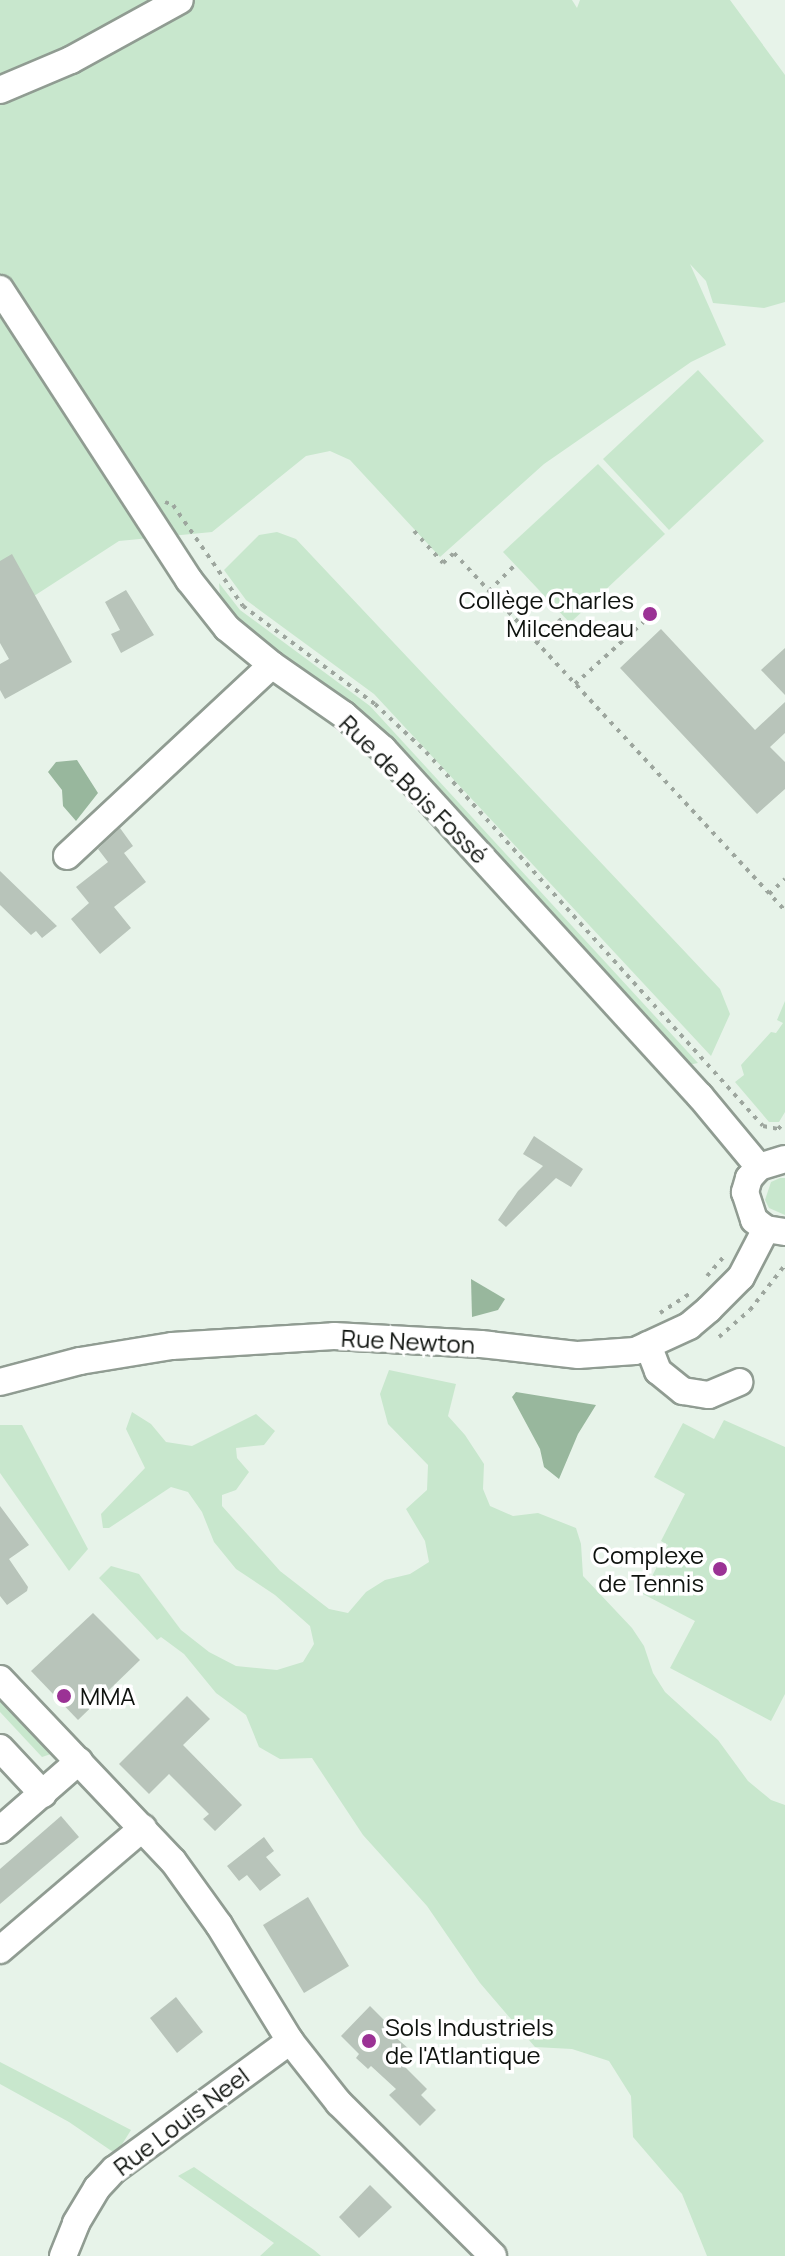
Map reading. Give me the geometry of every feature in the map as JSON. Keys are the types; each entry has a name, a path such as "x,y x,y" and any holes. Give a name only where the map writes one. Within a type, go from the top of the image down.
{"street":[{"path":"0,90 71,60 180,0"},
{"name":"Rue de Bois Fossé","path":"0,289 189,580 227,628 272,665 344,715 383,749 700,1096 759,1167"},
{"path":"67,856 272,665"},
{"path":"775,1231 754,1220 745,1192 749,1178 759,1167 785,1159"},
{"name":"Rue Newton","path":"0,1382 80,1361 172,1346 334,1336 481,1344 578,1355 635,1351 689,1326 709,1309 741,1277 775,1231"},
{"path":"648,1345 658,1371 683,1391 709,1395 739,1382"},
{"path":"0,1679 143,1828 196,1891 290,2041 339,2103 493,2256"},
{"path":"0,1748 43,1794"},
{"path":"0,1830 79,1761"},
{"path":"0,1950 143,1828"},
{"name":"Rue Louis Neel","path":"63,2256 76,2223 97,2188 115,2169 290,2041"}],"path":[{"path":"414,531 443,563 454,553 785,910"},
{"path":"489,591 515,565"},
{"path":"536,642 564,617"},
{"path":"575,684 648,618"},
{"path":"769,894 785,879"},
{"path":"719,1337 769,1288 776,1272 785,1265"}],"shaded area":[{"path":"0,0 572,0 577,8 580,0 730,0 785,75 785,302 764,308 713,303 706,281 690,264 726,345 691,362 544,464 440,557 350,460 330,451 306,456 212,532 119,541 0,618"},
{"path":"698,370 764,441 669,530 603,459"},
{"path":"598,464 665,534 570,623 503,552"},
{"path":"277,532 296,539 720,989 730,1014 711,1056 374,694 246,600 224,570 259,535"},
{"path":"219,583 240,610 370,706 698,1063 688,1065 229,614 220,596"},
{"path":"77,760 98,793 76,821 63,806 62,790 48,772 56,762"},
{"path":"785,1001 785,1112 779,1122 769,1122 735,1082 744,1075 741,1065 783,1023 777,1020"},
{"path":"785,1178 785,1215 769,1208 765,1200 771,1182"},
{"path":"471,1279 505,1299 498,1310 472,1317"},
{"path":"389,1370 456,1384 448,1416 484,1464 483,1489 490,1506 513,1516 538,1513 576,1528 581,1544 583,1576 632,1628 644,1646 653,1673 665,1692 718,1740 748,1781 771,1800 785,1805 785,2256 707,2256 682,2194 633,2137 631,2096 609,2061 572,2049 535,2047 480,1983 427,1906 363,1835 312,1758 280,1759 259,1747 246,1715 216,1693 184,1654 161,1637 157,1640 99,1578 111,1566 139,1574 181,1630 209,1652 236,1666 277,1670 303,1662 314,1644 310,1626 275,1595 236,1569 214,1542 202,1512 188,1492 171,1487 109,1528 103,1528 101,1514 145,1468 126,1429 132,1412 151,1424 166,1442 192,1446 256,1414 275,1431 264,1445 236,1448 237,1458 249,1472 236,1490 222,1495 222,1506 280,1571 329,1609 348,1613 366,1592 385,1580 410,1574 429,1562 425,1541 406,1509 427,1490 428,1465 388,1424 380,1394"},
{"path":"516,1392 596,1405 578,1434 559,1479 544,1467 540,1449 512,1397"},
{"name":"Complexe de Tennis","path":"724,1420 785,1447 785,1694 771,1721 670,1668 695,1621 643,1594 668,1545 661,1541 685,1494 654,1477 683,1423 714,1439"},
{"path":"0,1425 22,1425 88,1549 69,1571 0,1473"},
{"path":"0,1701 51,1754 42,1757 0,1712"},
{"path":"0,2062 131,2130 116,2154 69,2122 0,2084"},
{"path":"194,2167 321,2256 260,2256 274,2243 178,2176"}],"building":[{"path":"12,554 72,662 5,699 0,690 0,664 9,659 0,643 0,561"},
{"path":"126,590 154,635 121,653 111,634 120,630 105,602"},
{"path":"661,629 755,730 785,702 785,733 770,747 785,762 785,789 757,814 620,668"},
{"path":"785,648 785,695 761,670"},
{"path":"120,828 133,846 124,853 146,882 114,907 131,928 100,954 71,919 89,903 76,887 108,862 98,849"},
{"path":"0,871 57,926 42,938 36,931 31,935 0,905"},
{"path":"534,1136 583,1169 571,1187 556,1178 506,1227 498,1220 518,1191 543,1166 523,1154"},
{"path":"0,1506 29,1545 9,1559 28,1587 27,1591 7,1605 0,1596"},
{"path":"93,1613 140,1660 78,1720 31,1671"},
{"path":"187,1696 210,1719 183,1745 242,1805 215,1831 203,1819 209,1814 169,1774 149,1794 119,1764"},
{"path":"61,1816 79,1837 0,1904 0,1869"},
{"path":"264,1837 274,1851 266,1857 281,1875 260,1891 247,1875 239,1881 227,1866"},
{"path":"308,1897 349,1966 304,1993 263,1925"},
{"path":"176,1997 203,2032 177,2053 150,2018"},
{"path":"370,2006 389,2025 385,2028 409,2049 398,2060 427,2089 421,2095 436,2110 420,2126 389,2095 396,2089 371,2066 368,2069 356,2058 359,2054 341,2036"},
{"path":"370,2185 392,2207 359,2238 339,2217"}],"place":[{"name":"Collège Charles Milcendeau","path":"650,614"},
{"name":"Complexe de Tennis","path":"720,1569"},
{"name":"MMA","path":"64,1696"},
{"name":"Sols Industriels de l'Atlantique","path":"369,2041"}]}
